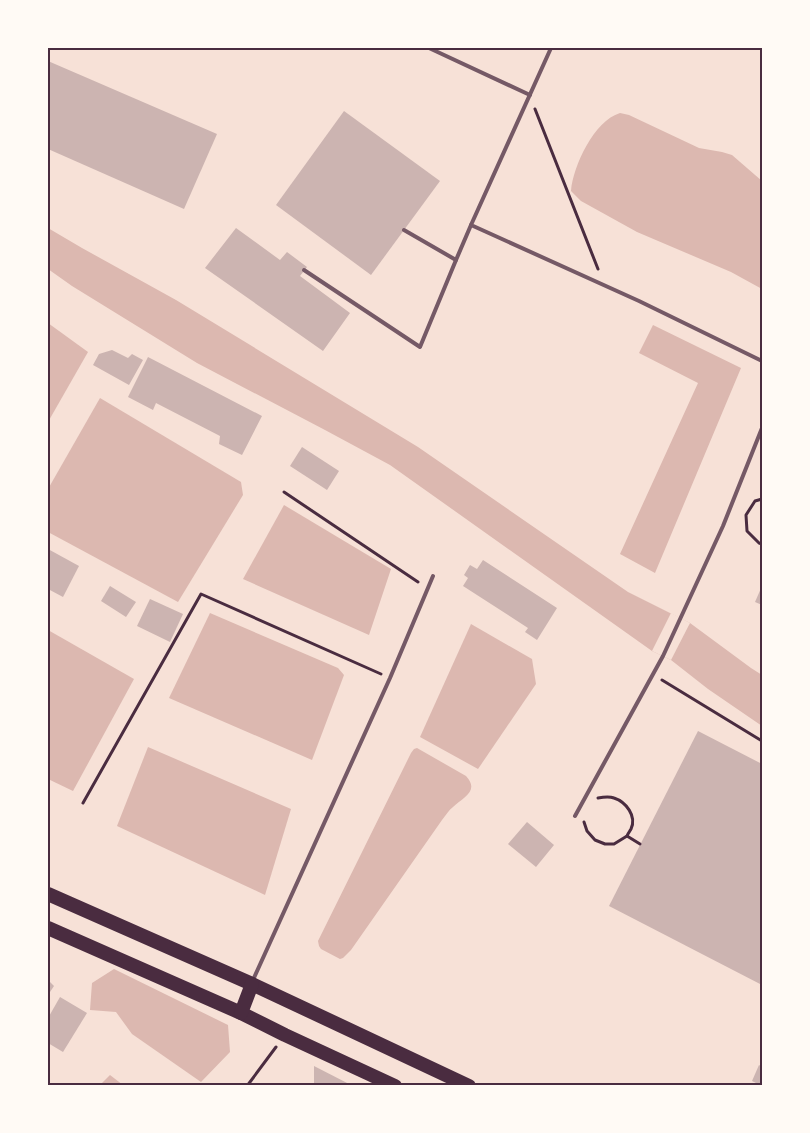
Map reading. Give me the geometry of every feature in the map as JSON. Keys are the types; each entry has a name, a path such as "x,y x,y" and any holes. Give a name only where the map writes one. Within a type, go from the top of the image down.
{"highway":[{"path":"48,894 252,984 468,1086"},
{"path":"48,928 241,1013 395,1086"},
{"path":"241,1013 252,984"}],"lane":[{"path":"429,48 530,95"},
{"path":"304,270 420,347 471,225 551,48"},
{"path":"471,225 639,301 762,361"},
{"path":"404,230 456,260"},
{"path":"575,816 653,674 681,618 724,526 762,428"},
{"path":"252,984 390,678 433,576"}],"path":[{"path":"530,95 605,286"},
{"path":"284,492 428,588"},
{"path":"762,499 755,501 746,515 747,531 762,544"},
{"path":"83,803 201,594 390,678"},
{"path":"653,674 762,741"},
{"path":"586,815 584,822 587,831 596,840 605,844 614,844 627,836 632,829 632,813 624,805 614,798 606,796 598,798 594,802"},
{"path":"627,836 640,844"},
{"path":"247,1086 285,1035"}],"shaded area":[{"path":"620,113 629,115 699,148 732,155 762,181 762,289 731,272 637,232 581,201 571,191 576,169 586,146 602,125"},
{"path":"48,228 176,300 418,447 628,592 690,623 762,675 762,726 708,689 671,660 652,651 390,465 197,363 72,286 48,269"},
{"path":"48,323 88,352 48,422"},
{"path":"653,325 741,368 655,573 620,554 698,383 639,353"},
{"path":"100,398 241,482 243,495 178,602 48,532 48,489"},
{"path":"284,505 391,569 369,635 243,579"},
{"path":"210,613 338,668 344,675 312,760 169,698"},
{"path":"471,624 532,659 536,684 478,769 420,737"},
{"path":"48,630 134,679 73,791 48,779"},
{"path":"148,747 291,809 265,895 117,826"},
{"path":"417,748 466,776 470,781 471,790 448,813 351,950 340,959 321,949 318,941 411,753"},
{"path":"114,969 228,1025 230,1052 201,1082 132,1034 116,1012 90,1010 92,983"},
{"path":"110,1075 123,1085 100,1085"}],"pier":[{"path":"671,613 690,623 671,660 652,651"}],"building":[{"path":"48,61 217,134 184,209 48,149"},
{"path":"344,111 440,181 371,275 276,205"},
{"path":"236,228 280,260 287,252 307,267 300,276 350,313 323,351 205,268"},
{"path":"112,350 128,358 132,354 143,360 129,385 93,365 99,354"},
{"path":"148,357 262,416 242,455 219,444 220,436 156,403 153,410 128,397"},
{"path":"302,447 339,471 327,490 290,466"},
{"path":"48,549 79,566 63,597 48,589"},
{"path":"483,560 557,608 537,640 525,632 528,628 463,586 468,578 464,575 470,565 477,569"},
{"path":"110,586 136,602 126,617 101,601"},
{"path":"762,586 762,605 755,602"},
{"path":"150,599 183,614 170,642 137,626"},
{"path":"698,731 762,764 762,985 609,906"},
{"path":"527,822 554,845 536,867 508,844"},
{"path":"48,980 54,986 48,995"},
{"path":"60,997 87,1013 63,1052 48,1043 48,1018"},
{"path":"759,1065 762,1067 762,1086 752,1081"},
{"path":"314,1066 353,1086 314,1086"}]}
